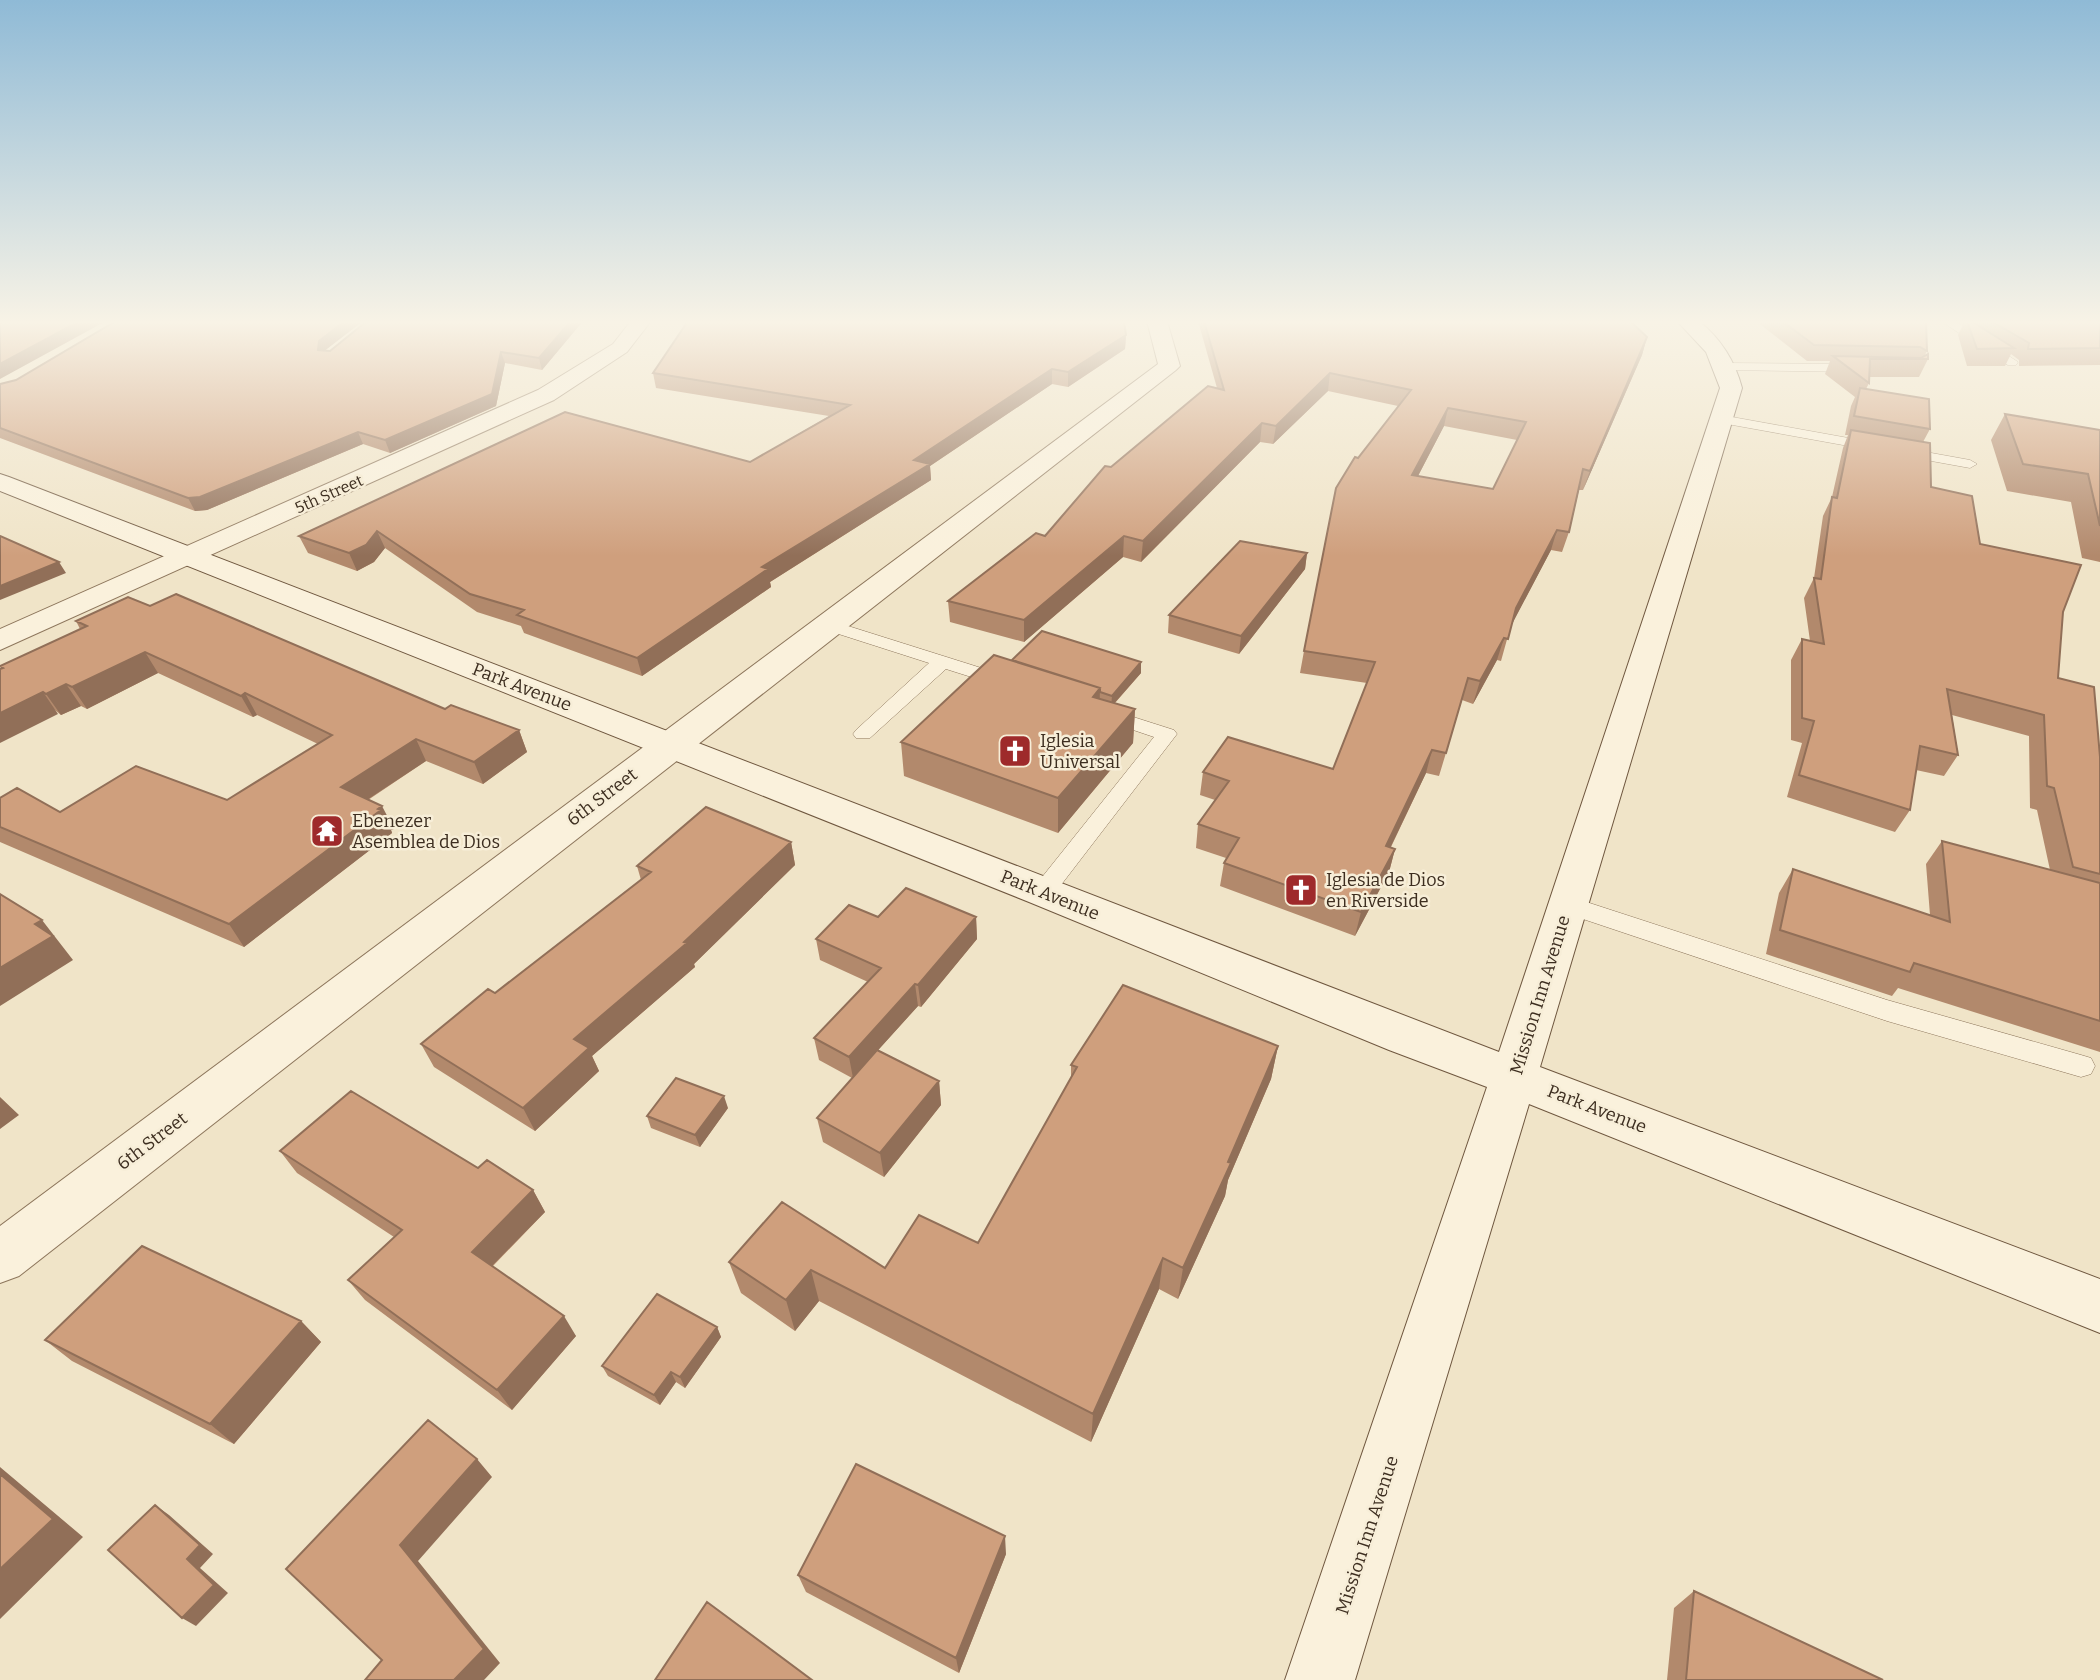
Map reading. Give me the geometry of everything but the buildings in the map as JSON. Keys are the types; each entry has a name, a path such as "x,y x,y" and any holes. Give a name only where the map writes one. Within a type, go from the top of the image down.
{"street":[{"name":"5th Street","path":"0,641 536,399"},
{"name":"6th Street","path":"0,1258 1125,399"},
{"name":"Mission Inn Avenue","path":"1320,1680 1727,399"},
{"name":"Park Avenue","path":"0,482 1392,1032 2100,1306"}],"lane":[{"path":"1721,419 1970,464"},
{"path":"829,625 1022,687"},
{"path":"863,734 943,661"},
{"path":"1043,892 1167,734 1088,708"},
{"path":"1568,905 1853,1000 2023,1052 2081,1066"}],"place":[{"name":"Iglesia Universal","path":"1015,751"},
{"name":"Ebenezer Asemblea de Dios","path":"327,831"},
{"name":"Iglesia de Dios en Riverside","path":"1301,890"}]}
